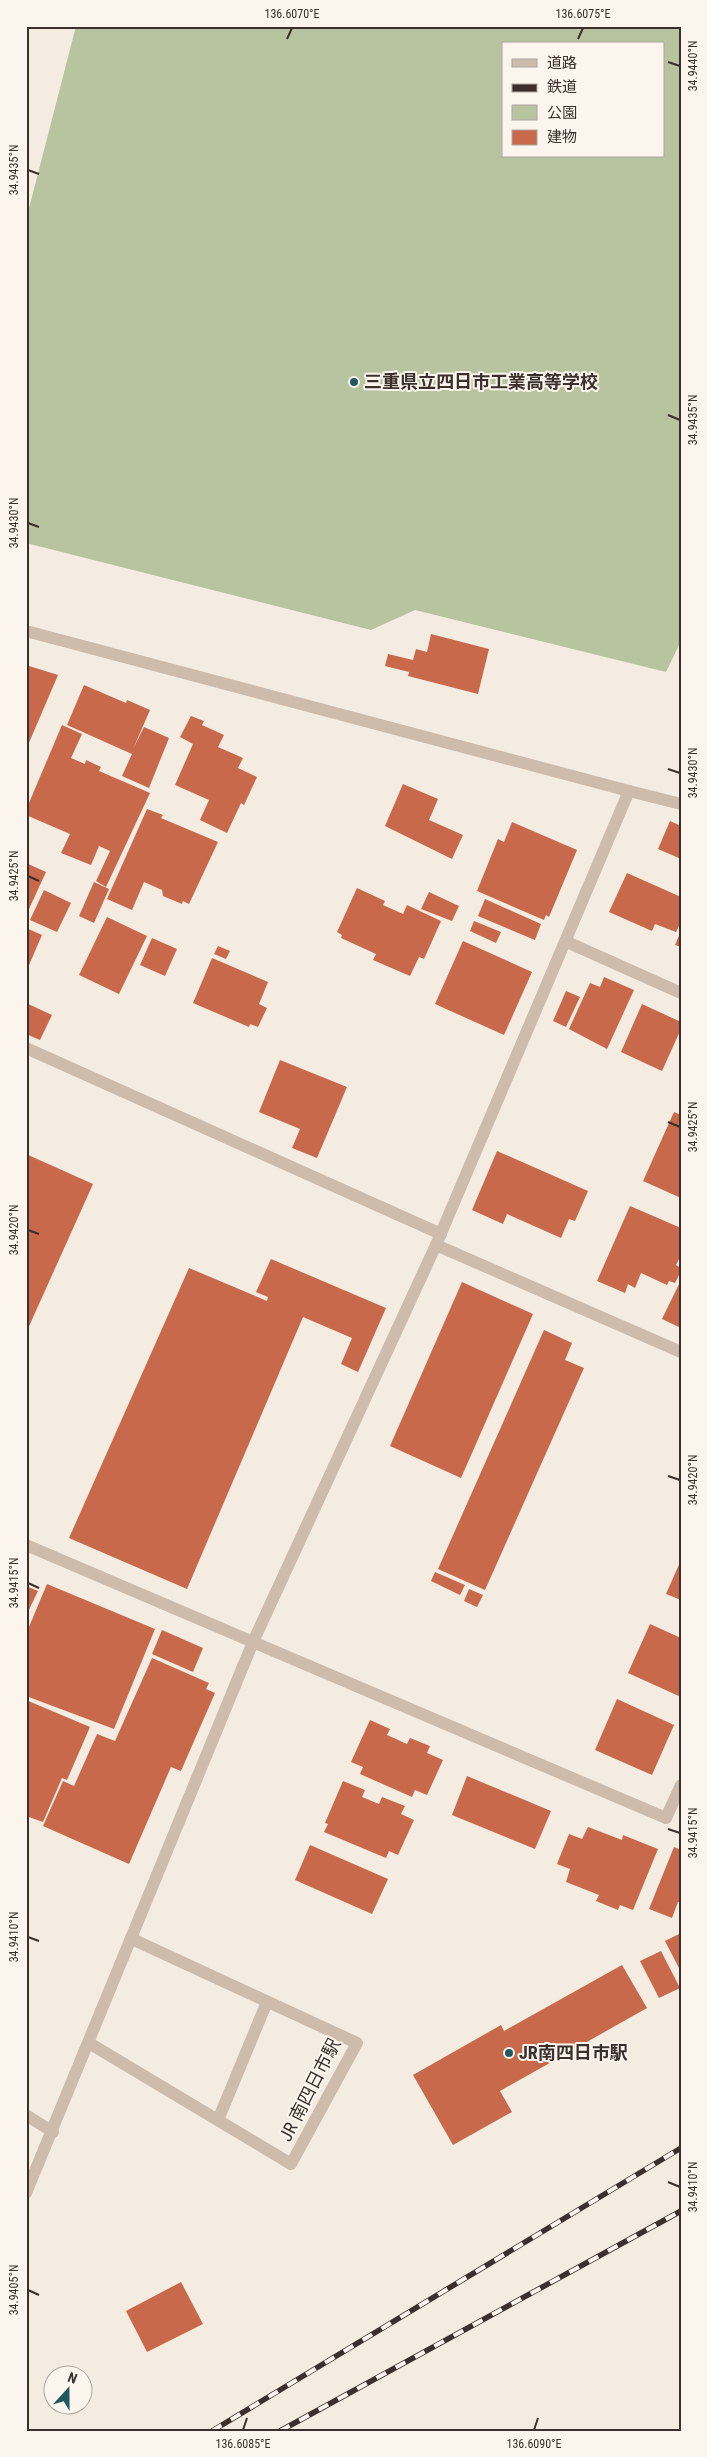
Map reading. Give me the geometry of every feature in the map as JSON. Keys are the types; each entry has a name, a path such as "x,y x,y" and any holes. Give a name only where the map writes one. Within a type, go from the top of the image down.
{"street":[{"path":"26,631 681,804"},
{"path":"26,2194 253,1642 439,1240 629,791"},
{"path":"566,942 681,993"},
{"path":"26,1048 681,1352"},
{"path":"26,1545 666,1818 681,1785"},
{"name":"JR 南四日市駅","path":"89,2043 291,2164 357,2043 132,1939"},
{"path":"218,2120 267,2002"},
{"path":"26,2116 53,2132"}],"green space":[{"name":"三重県立四日市工業高等学校","path":"76,26 681,26 681,641 666,672 415,610 371,630 26,543 26,220"}],"building":[{"path":"431,634 489,649 478,694 408,676 409,672 385,666 388,654 413,660 416,649 427,652"},
{"path":"26,665 58,675 28,745 26,744"},
{"path":"84,685 126,703 127,700 150,710 133,749 144,727 169,738 149,788 122,776 132,754 67,725"},
{"path":"191,716 204,721 202,725 224,735 218,747 243,758 238,768 257,777 244,805 241,803 227,833 200,820 209,800 175,785 193,744 180,737"},
{"path":"62,725 82,734 71,758 85,764 86,760 101,767 99,771 150,793 106,887 96,881 110,851 99,846 91,865 61,853 70,834 26,815 26,810"},
{"path":"403,784 438,799 429,820 463,835 452,859 385,826"},
{"path":"147,809 163,815 161,818 218,842 189,904 183,901 182,904 163,896 162,890 144,882 132,910 107,899"},
{"path":"670,821 681,826 681,859 658,849"},
{"path":"512,822 577,850 549,917 546,915 544,920 477,891 498,839 504,842"},
{"path":"26,863 46,872 29,909 26,908"},
{"path":"627,873 681,897 679,903 681,904 681,922 676,932 655,924 652,931 609,912"},
{"path":"94,882 109,889 94,923 79,916"},
{"path":"357,888 385,901 383,905 403,914 407,905 441,921 424,959 419,957 410,976 373,960 376,954 341,938 342,935 337,932"},
{"path":"44,890 71,903 57,932 30,920"},
{"path":"429,892 459,906 452,921 421,909"},
{"path":"485,899 541,924 535,940 478,916"},
{"path":"107,917 147,936 119,994 79,975"},
{"path":"474,921 501,932 496,943 470,931"},
{"path":"26,928 42,935 26,972"},
{"path":"681,931 681,947 675,945"},
{"path":"152,938 177,949 165,976 140,965"},
{"path":"463,941 532,972 504,1035 435,1004"},
{"path":"218,946 230,951 226,959 214,954"},
{"path":"212,958 268,982 259,1004 267,1008 258,1027 250,1024 249,1027 193,1003"},
{"path":"604,977 634,990 607,1049 569,1029 590,983 600,987"},
{"path":"566,991 580,997 566,1027 553,1021"},
{"path":"26,1003 52,1015 40,1040 26,1034"},
{"path":"642,1004 681,1022 681,1029 662,1071 621,1052"},
{"path":"280,1060 347,1087 317,1158 292,1148 300,1129 259,1112"},
{"path":"674,1112 681,1115 681,1198 643,1181"},
{"path":"497,1151 588,1191 575,1221 569,1219 561,1238 507,1214 503,1224 472,1210"},
{"path":"26,1154 93,1184 26,1333"},
{"path":"630,1206 681,1228 681,1255 676,1265 681,1268 681,1271 675,1283 669,1281 667,1285 641,1273 635,1288 628,1284 625,1293 597,1281"},
{"path":"271,1259 386,1308 358,1372 341,1364 352,1338 303,1317 187,1589 69,1538 189,1268 267,1301 268,1297 256,1292"},
{"path":"681,1280 681,1328 662,1319"},
{"path":"462,1282 533,1314 461,1478 390,1446"},
{"path":"544,1330 572,1343 565,1360 584,1368 485,1590 438,1569"},
{"path":"681,1560 681,1600 666,1594"},
{"path":"435,1572 465,1585 460,1595 431,1581"},
{"path":"47,1584 155,1629 114,1729 26,1696 26,1634"},
{"path":"26,1586 38,1591 26,1616"},
{"path":"469,1589 483,1595 477,1607 464,1601"},
{"path":"650,1624 681,1638 681,1697 628,1673"},
{"path":"162,1630 203,1648 193,1672 152,1654"},
{"path":"152,1658 209,1683 206,1689 215,1693 181,1771 171,1767 129,1864 43,1826 63,1781 74,1786 97,1734 115,1741"},
{"path":"617,1699 674,1725 652,1775 595,1750"},
{"path":"26,1700 90,1727 67,1780 62,1778 43,1822 26,1816"},
{"path":"370,1720 390,1729 387,1735 407,1744 410,1738 430,1746 427,1753 443,1760 427,1795 415,1790 412,1797 360,1774 363,1767 351,1762"},
{"path":"467,1776 551,1811 535,1849 452,1815"},
{"path":"343,1781 365,1790 362,1797 379,1804 382,1797 405,1806 401,1814 414,1820 398,1855 389,1851 386,1858 324,1832 328,1824 325,1823"},
{"path":"588,1827 622,1840 623,1835 658,1849 633,1910 620,1905 618,1910 596,1901 599,1895 566,1882 570,1869 557,1864 569,1834 582,1839"},
{"path":"310,1845 388,1879 372,1914 295,1880"},
{"path":"674,1847 681,1850 681,1902 678,1902 672,1918 649,1909"},
{"path":"681,1933 681,1972 665,1941"},
{"path":"661,1951 680,1988 659,1998 640,1961"},
{"name":"JR南四日市駅","path":"622,1965 647,2008 500,2091 512,2112 453,2145 413,2075 501,2025 504,2031"},
{"path":"181,2282 203,2324 147,2352 126,2311"}],"railway":[{"path":"212,2431 681,2148"},
{"path":"280,2431 681,2211"}],"place":[{"name":"三重県立四日市工業高等学校","path":"354,382"},
{"name":"JR南四日市駅","path":"509,2053"}]}
